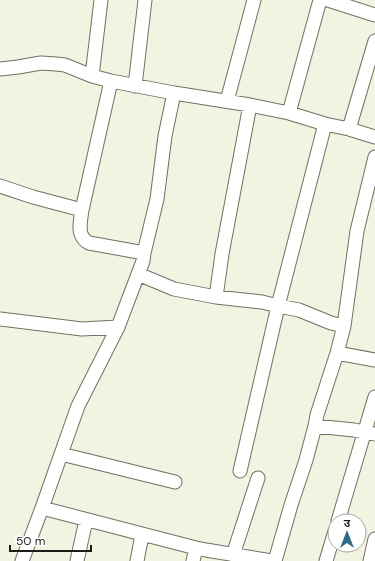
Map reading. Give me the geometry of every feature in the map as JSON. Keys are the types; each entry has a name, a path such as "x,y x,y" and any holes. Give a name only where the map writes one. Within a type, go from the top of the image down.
{"street":[{"path":"92,76 101,0"},
{"path":"135,86 145,0"},
{"path":"227,101 254,0"},
{"path":"289,113 320,0"},
{"path":"337,1 375,15"},
{"path":"350,129 375,41"},
{"path":"0,68 41,63 56,64 111,81 289,113 325,124 350,129 375,138"},
{"path":"111,81 82,210 80,226 83,238 89,243 144,253"},
{"path":"22,561 78,406 118,327 138,274 157,199 165,136 174,93"},
{"path":"216,297 222,254 250,105"},
{"path":"240,471 278,306 325,124"},
{"path":"275,561 344,326 357,230 375,157"},
{"path":"0,186 33,197 82,210"},
{"path":"138,274 174,289 216,297 262,302 299,310 331,323 344,326"},
{"path":"0,319 82,329 118,327"},
{"path":"337,353 375,360"},
{"path":"341,513 370,433 375,398"},
{"path":"315,426 370,433"},
{"path":"61,454 175,482"},
{"path":"233,555 258,478"},
{"path":"42,508 196,548 255,560 272,561"},
{"path":"78,561 86,520"},
{"path":"137,561 142,534"},
{"path":"370,561 375,539"},
{"path":"193,561 196,548"}]}
